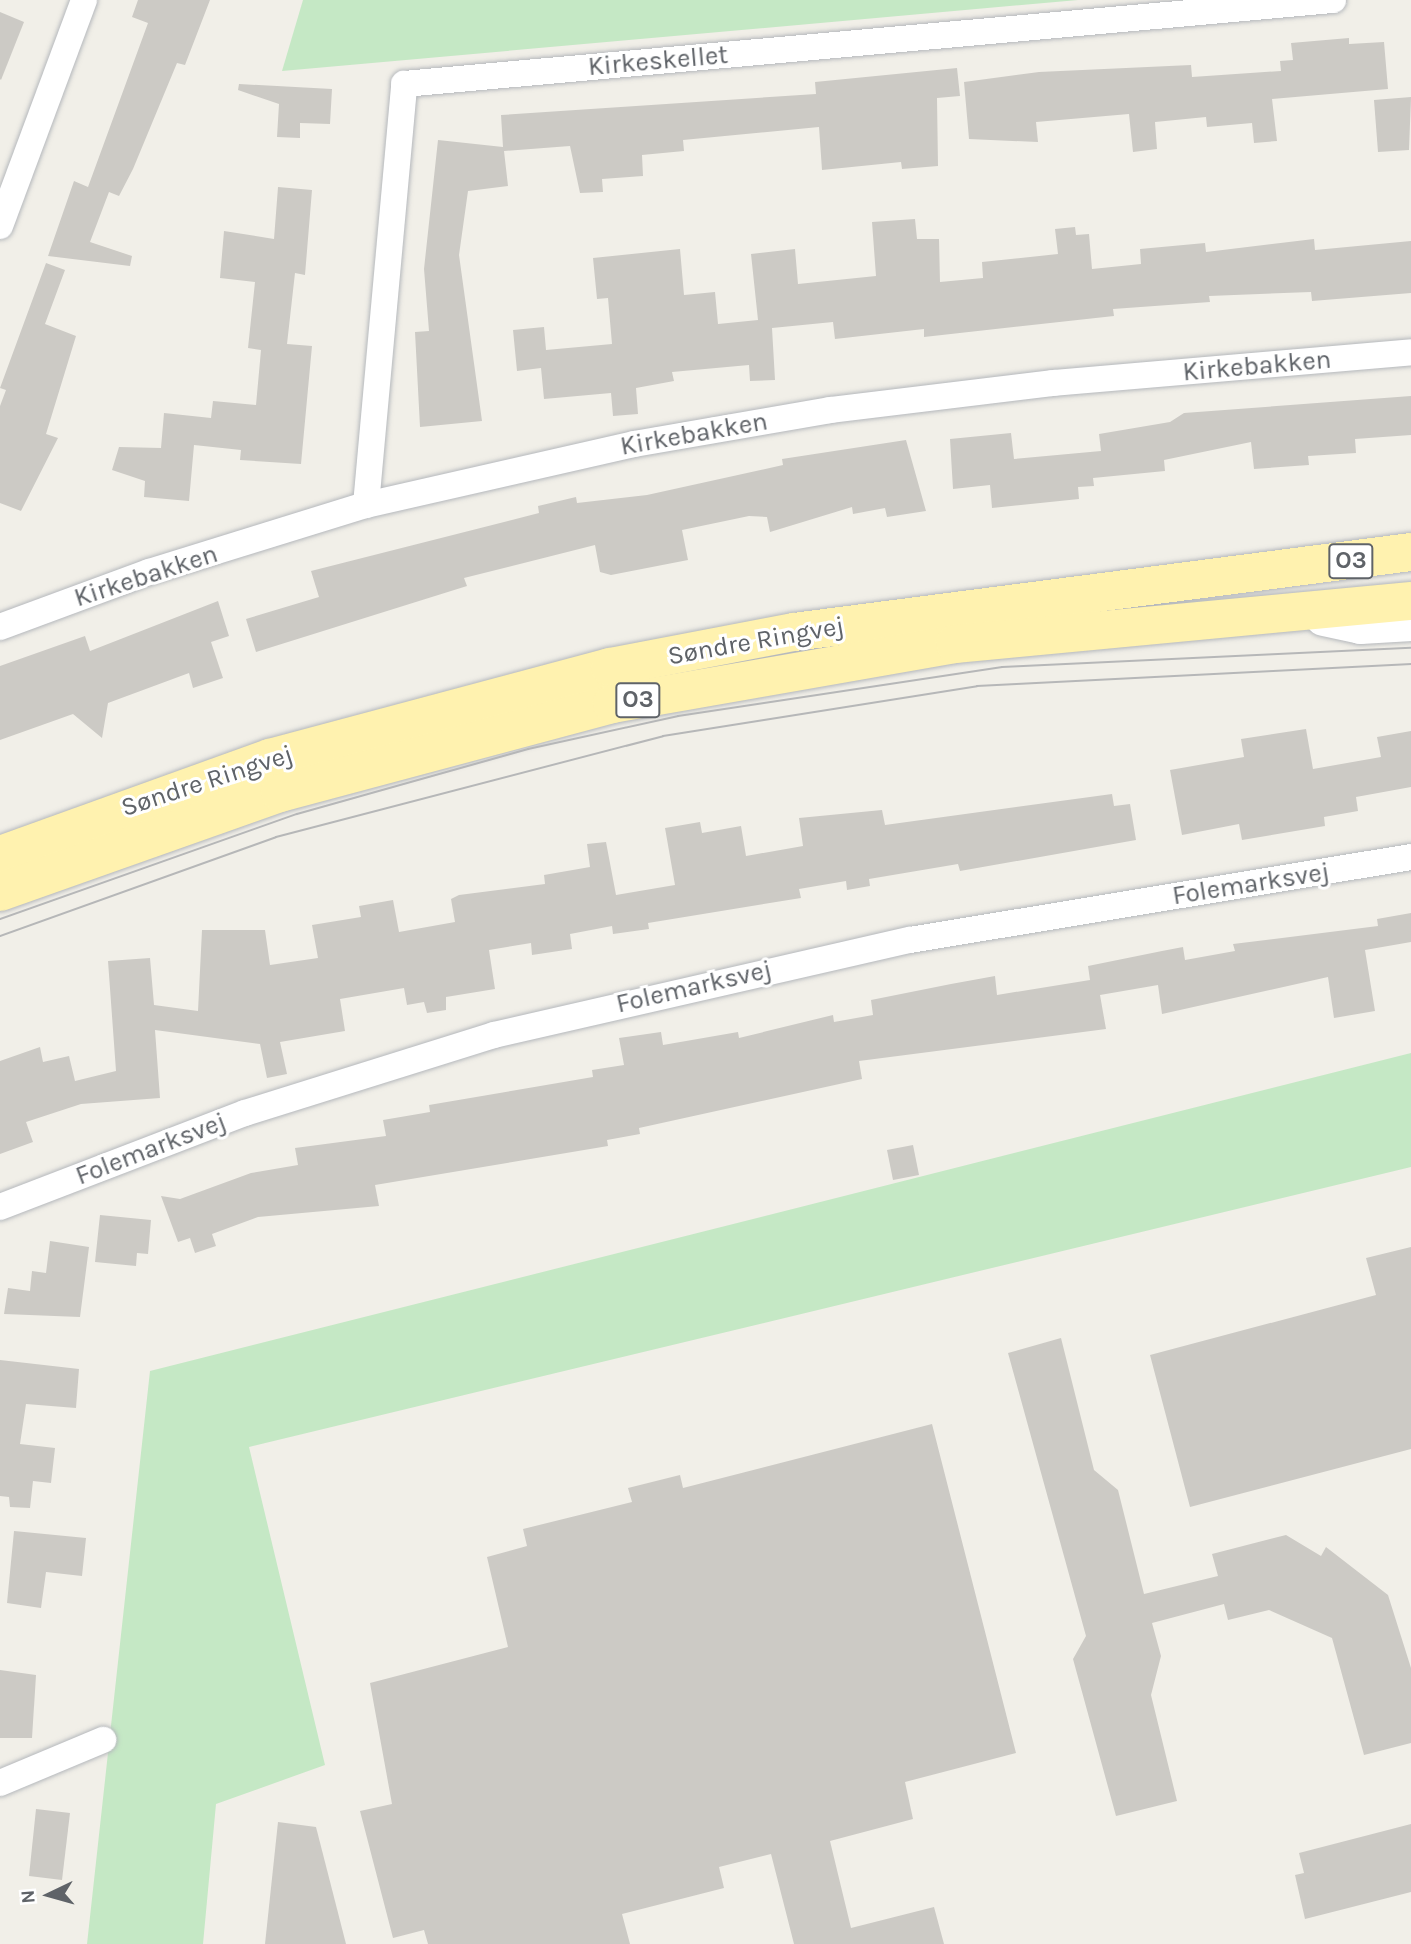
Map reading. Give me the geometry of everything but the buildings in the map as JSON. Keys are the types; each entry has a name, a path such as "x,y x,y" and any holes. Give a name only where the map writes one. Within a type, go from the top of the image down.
{"main road":[{"name":"Søndre Ringvej","path":"0,855 270,758 610,667 794,632 1411,552"},
{"path":"1298,611 1411,579"},
{"name":"Søndre Ringvej","path":"0,892 280,793 612,704 955,644 1411,601"}],"street":[{"path":"0,226 84,0"},
{"name":"Kirkeskellet","path":"366,505 404,84 1333,0"},
{"name":"Kirkebakken","path":"0,627 149,572 366,505 635,444 830,410 1411,352"},
{"path":"1298,611 1360,625 1411,622"},
{"name":"Folemarksvej","path":"0,1207 245,1113 583,1013 910,940 1411,858"},
{"path":"0,1783 103,1740"}],"green space":[{"path":"303,0 1078,0 282,71"},
{"path":"1411,1053 1411,1167 249,1447 325,1765 216,1804 203,1944 87,1944 150,1371"}],"tram line":[{"path":"0,919 297,814 528,749 678,716 1002,667 1411,648"},
{"path":"0,936 276,837 663,736 977,686 1411,664"}]}
